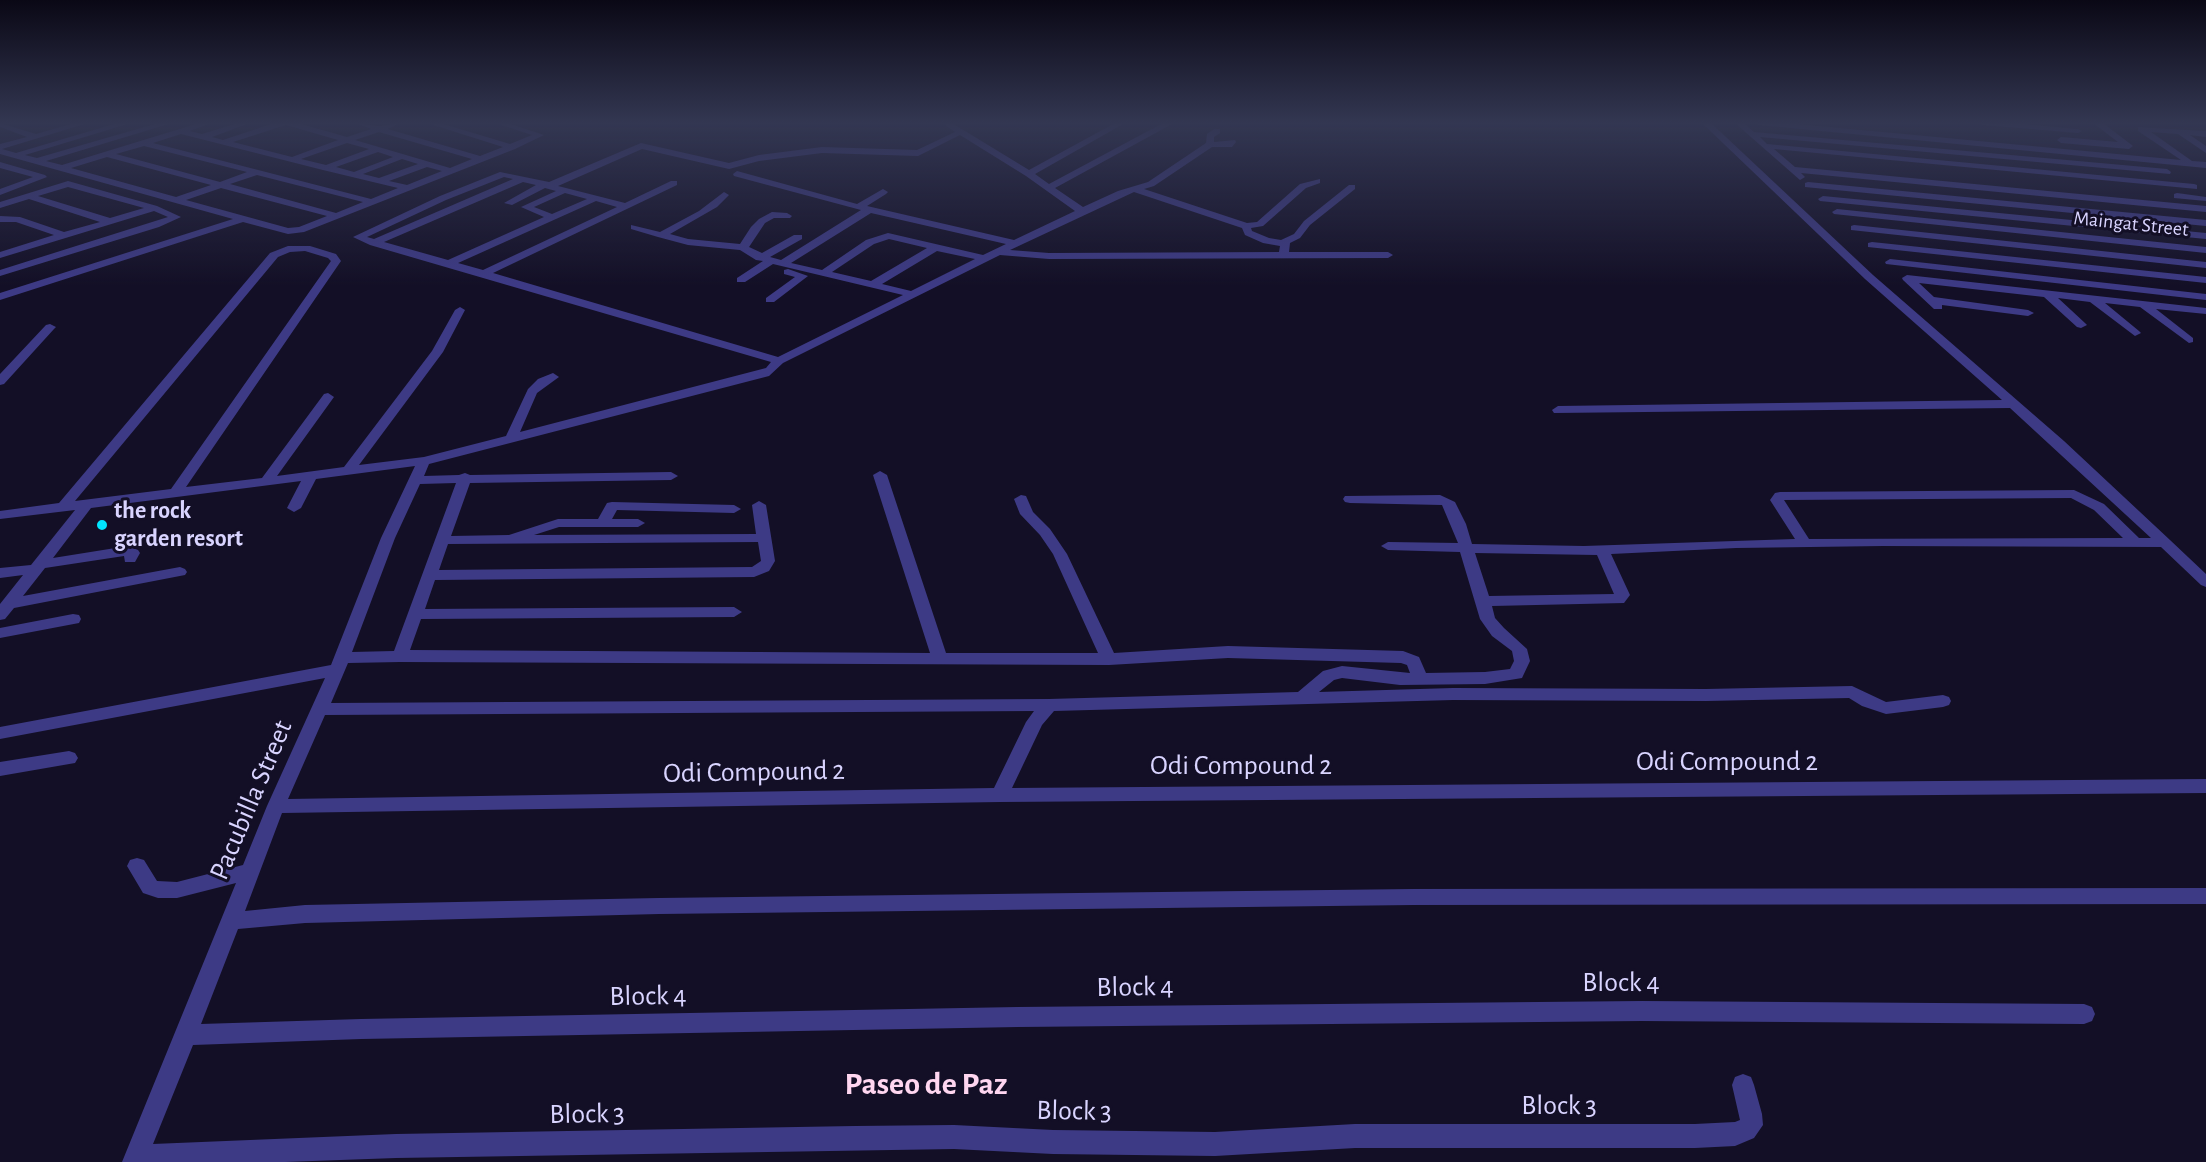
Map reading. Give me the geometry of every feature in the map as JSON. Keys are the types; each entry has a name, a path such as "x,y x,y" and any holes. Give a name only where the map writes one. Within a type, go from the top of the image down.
{"street":[{"path":"0,192 41,177"},
{"path":"99,177 293,231 436,177"},
{"path":"190,177 337,216"},
{"path":"177,200 241,177"},
{"path":"276,177 372,202"},
{"path":"370,177 408,188"},
{"path":"382,180 390,177"},
{"path":"494,177 358,237 779,361"},
{"path":"518,177 625,207"},
{"path":"509,203 567,177"},
{"path":"749,177 865,208 1018,244"},
{"path":"1034,177 1082,212"},
{"path":"1049,187 1067,177"},
{"path":"0,515 424,461 765,373 779,361 1121,193 1151,184 1161,177"},
{"path":"1763,177 1869,277 2059,444 2206,582"},
{"path":"1801,177 1934,303 2032,316 2000,289"},
{"path":"1870,177 2206,209"},
{"path":"1985,177 2205,197"},
{"path":"2092,177 2194,187"},
{"path":"2176,177 2194,187 2205,197"},
{"path":"374,243 524,178"},
{"path":"1134,189 1246,226 1260,224 1303,186 1317,181"},
{"path":"483,274 674,183"},
{"path":"1808,184 2206,223"},
{"path":"0,205 71,185 169,212 176,218 0,273"},
{"path":"1284,250 1307,223 1352,187"},
{"path":"552,217 525,207 566,189"},
{"path":"770,300 803,276 785,272 788,265 883,192"},
{"path":"661,235 714,205 724,195"},
{"path":"28,196 111,222"},
{"path":"449,263 596,198"},
{"path":"1823,199 2206,236"},
{"path":"0,255 154,208"},
{"name":"Maingat Street","path":"1837,212 2206,250"},
{"path":"404,215 425,221"},
{"path":"742,248 762,221 772,215 787,216"},
{"path":"934,224 953,215"},
{"path":"0,297 245,218"},
{"path":"0,219 17,219 65,236"},
{"path":"1246,226 1248,233 1284,250"},
{"path":"634,227 688,242 722,243 742,248 765,259 915,295"},
{"path":"1854,228 2206,265"},
{"path":"823,274 881,237 892,236 986,259"},
{"path":"741,279 765,259 798,237"},
{"path":"1872,244 2206,280"},
{"path":"874,284 936,247"},
{"path":"63,507 274,255 288,249 306,248 332,256 336,261 333,266 175,493"},
{"path":"1001,252 1061,256 1284,250 1388,255"},
{"path":"1890,262 2206,297"},
{"path":"1908,279 2206,312"},
{"path":"2046,293 2081,325"},
{"path":"2093,298 2135,333"},
{"path":"2143,304 2189,340"},
{"path":"347,472 437,352 460,310"},
{"path":"2190,310 2206,322"},
{"path":"0,381 50,327"},
{"path":"511,439 532,392 542,382 554,377"},
{"path":"265,483 328,397"},
{"path":"1558,410 2013,404"},
{"name":"Pacubilla Street","path":"135,1159 276,806 339,664 388,538 424,461"},
{"path":"880,475 939,658"},
{"path":"416,480 465,477 671,476"},
{"path":"294,508 310,477"},
{"path":"400,656 465,477"},
{"path":"1805,543 1781,509 1777,500 1780,496 2074,494 2099,507 2134,541"},
{"path":"1021,499 1027,514 1045,532 1060,554 1109,658"},
{"path":"1304,697 1329,675 1342,672 1400,679 1485,678 1516,674 1520,667 1522,655 1519,649 1492,625 1482,601 1454,512 1448,502 1440,499 1350,499"},
{"path":"4,609 87,504"},
{"path":"431,575 754,572 764,568 768,561 759,505"},
{"path":"603,522 612,506 734,509"},
{"path":"505,540 558,523 638,523"},
{"path":"443,540 765,538"},
{"path":"1388,546 1467,550 1602,550 1805,543 2134,541 2165,543"},
{"path":"1482,601 1609,601 1619,599 1622,595 1602,550"},
{"path":"0,573 128,551 133,553 130,559"},
{"path":"4,609 180,572"},
{"path":"417,614 734,612"},
{"path":"0,633 73,620"},
{"path":"0,733 339,664 400,656 1109,658 1228,652 1403,657 1413,661 1421,679"},
{"path":"1380,696 1400,679"},
{"path":"320,709 1049,705 1304,697 1728,695 1852,692 1868,702 1886,708 1943,701"},
{"path":"1000,795 1035,722 1049,705"},
{"path":"0,770 69,758"},
{"name":"Odi Compound 2","path":"276,806 1000,795 2206,786"},
{"path":"137,866 150,888 158,890 177,890 250,871"},
{"path":"232,921 306,914 659,906 1413,897 2206,896"},
{"name":"Block 4","path":"186,1035 339,1029 1029,1017 1630,1011 2084,1014"},
{"name":"Block 3","path":"135,1159 396,1146 565,1145 877,1137 1215,1144 1355,1136 1695,1136 1735,1134 1746,1130 1751,1125 1743,1085"}],"place":[{"name":"the rock garden resort","path":"102,525"}],"district":[{"name":"Paseo de Paz","path":"926,1084"}]}
